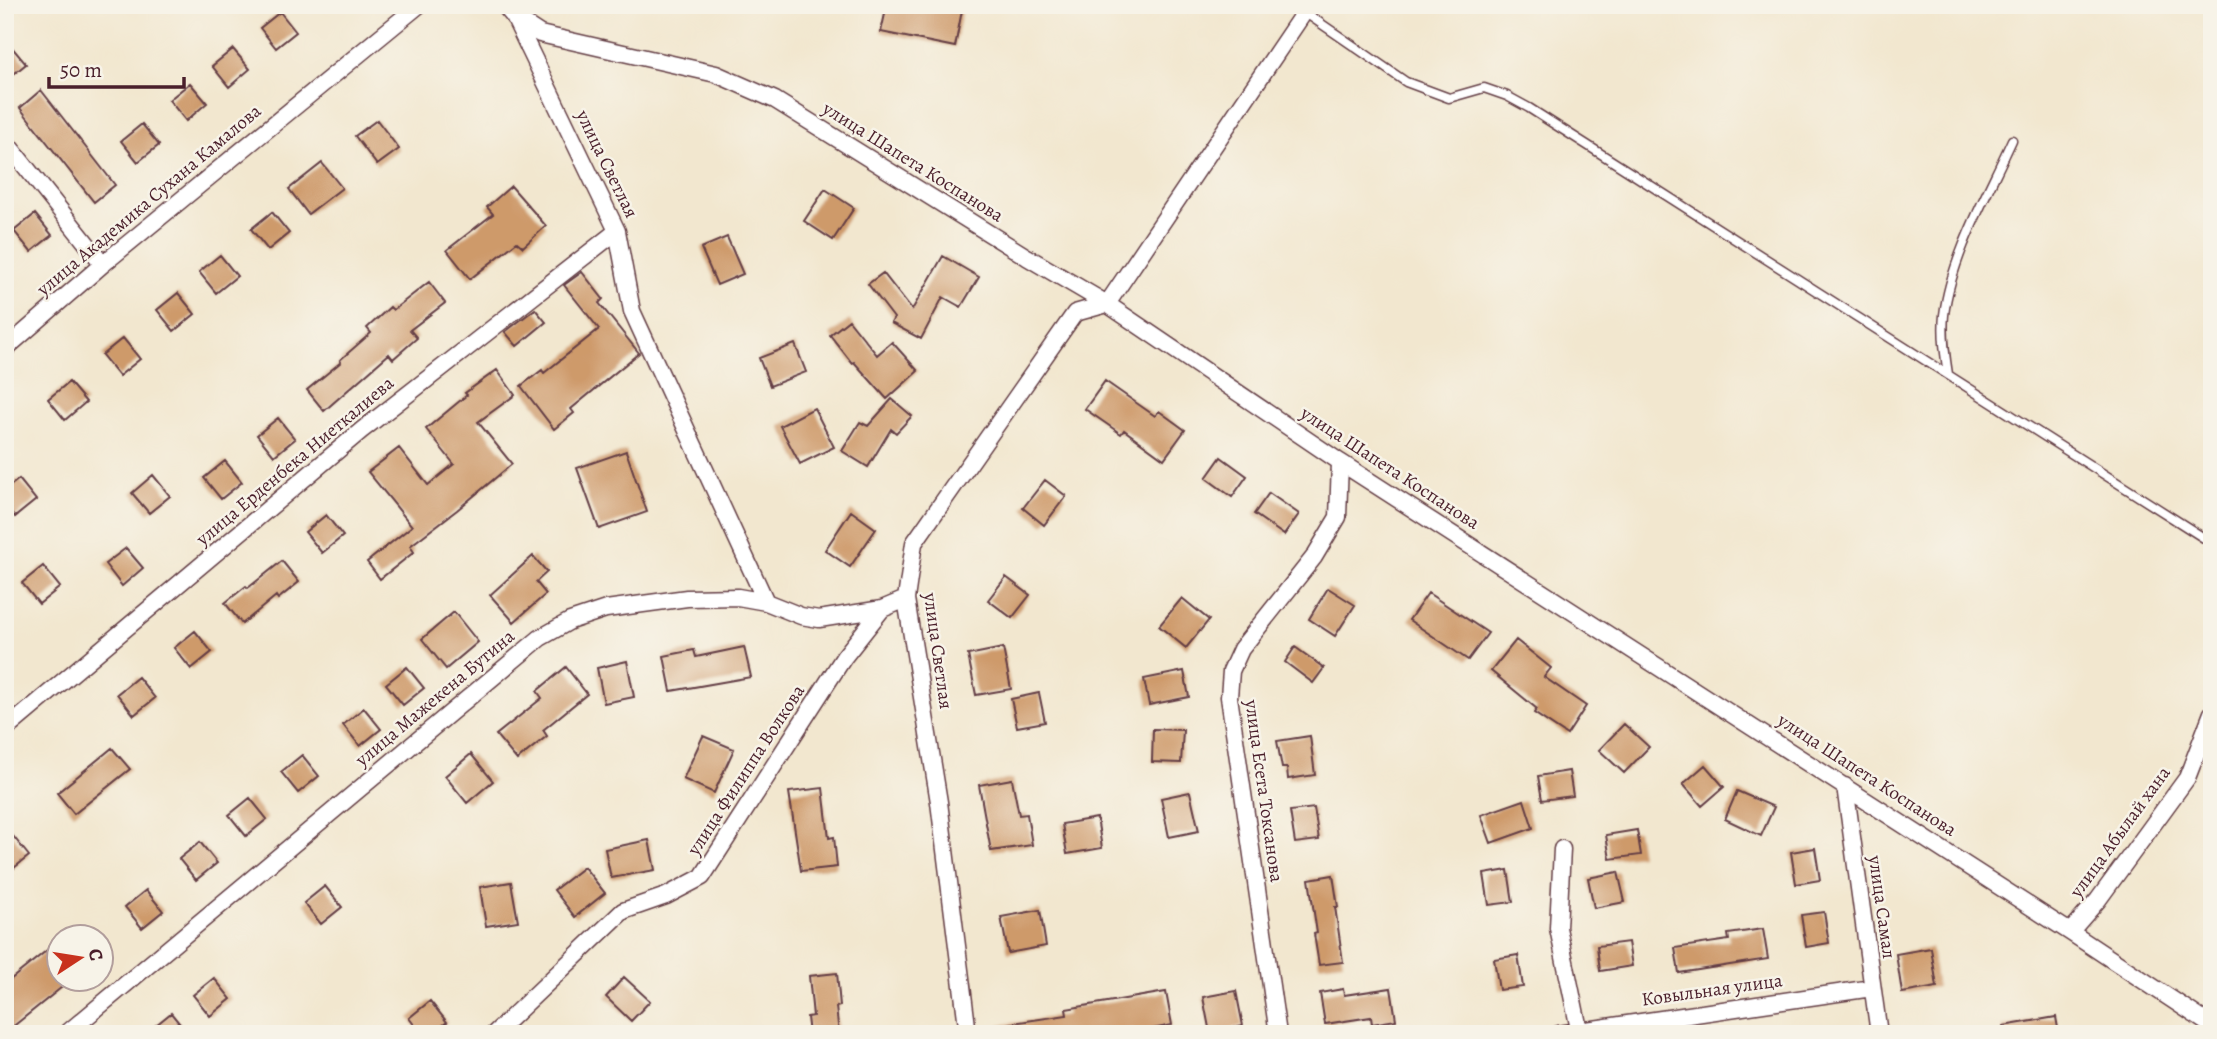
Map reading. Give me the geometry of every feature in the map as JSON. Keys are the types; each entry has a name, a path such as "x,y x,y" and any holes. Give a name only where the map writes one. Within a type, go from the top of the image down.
{"street":[{"name":"улица Академика Сухана Камалова","path":"5,349 103,264 419,5"},
{"path":"1107,304 1302,8"},
{"name":"улица Шапета Коспанова","path":"509,11 540,34 716,74 775,100 1107,304 1340,462 1845,786 2212,1026"},
{"name":"улица Светлая","path":"509,11 617,231 632,311 766,602"},
{"path":"5,141 103,264"},
{"name":"улица Ерденбека Ниеткалиева","path":"5,730 362,430 617,231"},
{"name":"улица Светлая","path":"968,1034 939,802 906,599 914,543 1075,313 1107,304"},
{"name":"улица Есета Токсанова","path":"1278,1034 1229,697 1231,671 1241,649 1314,557 1338,517 1340,462"},
{"name":"улица Мажекена Бутина","path":"66,1034 540,638 570,621 606,609 716,596 766,602 801,616 819,619 882,609 906,599"},
{"name":"улица Филиппа Волкова","path":"494,1034 623,911 666,896 702,877 844,657 882,609"},
{"name":"улица Абылай хана","path":"2070,932 2098,900 2188,778 2212,713"},
{"name":"улица Самал","path":"1845,786 1879,1034"},
{"path":"1562,849 1558,928 1580,1032"},
{"name":"Ковыльная улица","path":"1559,1034 1872,988"}],"lane":[{"path":"1302,8 1406,82 1449,98 1484,88 1529,108 2204,538"},
{"path":"1948,374 1943,339 1949,287 1959,258 2012,140"}],"building":[{"path":"887,5 963,5 955,47 881,32"},
{"path":"280,12 296,32 276,48 260,28"},
{"path":"5,39 26,64 5,81"},
{"path":"233,49 250,69 229,87 212,66"},
{"path":"190,83 207,103 186,121 169,100"},
{"path":"41,90 115,185 94,202 20,108"},
{"path":"377,120 399,149 377,165 355,136"},
{"path":"142,124 159,145 138,162 121,141"},
{"path":"322,163 342,188 308,214 289,189"},
{"path":"511,186 546,226 523,247 517,242 470,279 447,250 493,214 487,207"},
{"path":"825,189 854,208 833,240 804,221"},
{"path":"272,212 289,233 268,250 251,229"},
{"path":"35,214 52,235 31,252 14,231"},
{"path":"727,237 743,274 717,285 701,248"},
{"path":"220,255 237,276 216,293 199,272"},
{"path":"943,256 979,277 961,307 943,297 921,339 891,323 894,318 868,284 883,273 912,310"},
{"path":"582,272 603,299 599,303 639,353 571,409 574,413 554,429 521,386 542,370 544,373 599,329 564,285"},
{"path":"429,282 445,303 410,330 417,338 393,359 389,354 324,411 307,390 371,333 367,328 390,307 393,310"},
{"path":"178,293 195,314 174,331 157,310"},
{"path":"535,309 546,322 517,346 505,332"},
{"path":"849,320 877,355 892,342 918,371 887,399 854,362 852,363 830,335"},
{"path":"123,338 140,359 119,376 102,355"},
{"path":"795,344 806,372 770,386 759,358"},
{"path":"497,370 515,395 478,422 512,464 410,546 414,552 380,579 367,562 412,526 368,472 399,448 428,485 454,464 426,429 467,395 465,393"},
{"path":"1105,381 1155,416 1159,411 1185,430 1164,459 1124,430 1121,434 1085,409"},
{"path":"69,382 86,402 65,420 48,399"},
{"path":"892,399 912,416 896,433 891,429 868,467 842,451 860,422 868,426"},
{"path":"814,408 834,447 800,464 780,426"},
{"path":"278,418 295,439 274,456 257,435"},
{"path":"626,451 647,512 599,529 577,468"},
{"path":"1221,457 1247,476 1232,497 1206,478"},
{"path":"225,461 242,482 221,499 204,478"},
{"path":"153,475 170,496 149,513 132,493"},
{"path":"19,479 36,500 15,517 5,505 5,490"},
{"path":"1045,480 1066,496 1044,525 1023,508"},
{"path":"1269,493 1299,514 1284,535 1254,514"},
{"path":"851,511 876,529 850,567 825,550"},
{"path":"326,515 343,536 322,553 305,532"},
{"path":"126,548 143,568 122,586 105,564"},
{"path":"533,556 547,572 536,582 546,594 514,622 490,595"},
{"path":"282,561 299,582 278,599 276,596 242,624 225,603"},
{"path":"43,566 60,587 39,604 22,583"},
{"path":"1006,577 1030,595 1012,618 988,600"},
{"path":"1328,588 1355,605 1335,636 1309,619"},
{"path":"1428,593 1488,633 1468,660 1409,620"},
{"path":"1182,598 1209,620 1186,648 1159,626"},
{"path":"454,612 478,642 446,669 422,639"},
{"path":"195,631 212,652 191,669 174,648"},
{"path":"1516,640 1551,668 1544,677 1586,706 1567,735 1534,713 1537,709 1491,671"},
{"path":"744,647 751,677 671,691 664,656 694,650 696,657"},
{"path":"1295,647 1324,668 1313,683 1285,662"},
{"path":"1003,648 1011,689 976,695 968,655"},
{"path":"627,661 634,697 604,703 597,668"},
{"path":"407,667 424,688 403,705 386,684"},
{"path":"566,667 587,694 543,730 547,736 517,760 496,735 542,698 537,691"},
{"path":"1184,671 1189,697 1149,705 1144,679"},
{"path":"138,677 155,698 134,715 117,694"},
{"path":"1039,693 1045,722 1017,727 1011,699"},
{"path":"364,708 381,729 360,746 343,725"},
{"path":"1624,724 1649,747 1624,773 1599,750"},
{"path":"1153,729 1183,730 1181,763 1152,762"},
{"path":"703,736 734,749 714,793 683,779"},
{"path":"1310,736 1315,775 1288,779 1287,768 1282,768 1277,741"},
{"path":"112,748 130,769 74,814 57,793"},
{"path":"471,754 493,781 467,803 445,776"},
{"path":"302,755 319,776 298,793 281,772"},
{"path":"1705,765 1724,787 1702,806 1683,784"},
{"path":"1569,771 1573,796 1542,800 1538,776"},
{"path":"1012,779 1019,815 1027,814 1032,845 991,851 979,785"},
{"path":"823,788 829,838 834,837 837,867 801,871 789,792"},
{"path":"1737,791 1774,807 1761,836 1725,819"},
{"path":"1190,792 1199,831 1169,837 1161,798"},
{"path":"250,798 267,819 246,836 229,815"},
{"path":"1524,800 1533,828 1491,843 1481,815"},
{"path":"1314,808 1319,840 1295,843 1290,811"},
{"path":"1097,818 1102,848 1067,854 1062,824"},
{"path":"5,826 29,856 5,875"},
{"path":"1637,830 1641,855 1610,859 1606,835"},
{"path":"649,840 655,870 611,878 605,849"},
{"path":"200,842 217,863 196,880 179,859"},
{"path":"1815,848 1820,880 1796,884 1791,852"},
{"path":"584,867 605,893 575,917 554,890"},
{"path":"1508,870 1513,902 1489,905 1484,874"},
{"path":"1618,872 1625,902 1594,908 1588,878"},
{"path":"1333,875 1343,962 1319,965 1309,879"},
{"path":"511,882 518,921 486,926 480,887"},
{"path":"325,886 342,907 321,924 304,903"},
{"path":"146,890 163,911 142,928 125,907"},
{"path":"1040,910 1046,946 1008,953 1001,917"},
{"path":"1824,912 1829,943 1806,947 1801,915"},
{"path":"1763,929 1768,959 1679,973 1675,948 1729,940 1728,934"},
{"path":"1628,942 1632,966 1600,971 1597,946"},
{"path":"1931,948 1937,987 1902,993 1896,954"},
{"path":"46,951 46,993 55,993 5,1033 5,984"},
{"path":"1518,955 1523,987 1499,990 1494,959"},
{"path":"837,973 840,1006 836,1007 839,1034 809,1034 807,1017 813,1016 809,976"},
{"path":"624,977 650,1001 631,1021 606,997"},
{"path":"214,978 231,999 210,1016 193,995"},
{"path":"1391,988 1396,1020 1372,1024 1371,1017 1325,1024 1320,993 1343,989 1344,995"},
{"path":"1236,991 1243,1026 1210,1033 1203,997"},
{"path":"1166,992 1172,1025 1133,1033 1132,1029 1111,1034 999,1034 999,1025 1067,1015 1066,1009"},
{"path":"430,1001 447,1022 432,1034 421,1034 409,1018"},
{"path":"171,1013 188,1034 145,1034"},
{"path":"2056,1017 2059,1034 2003,1034 2003,1026"}]}
